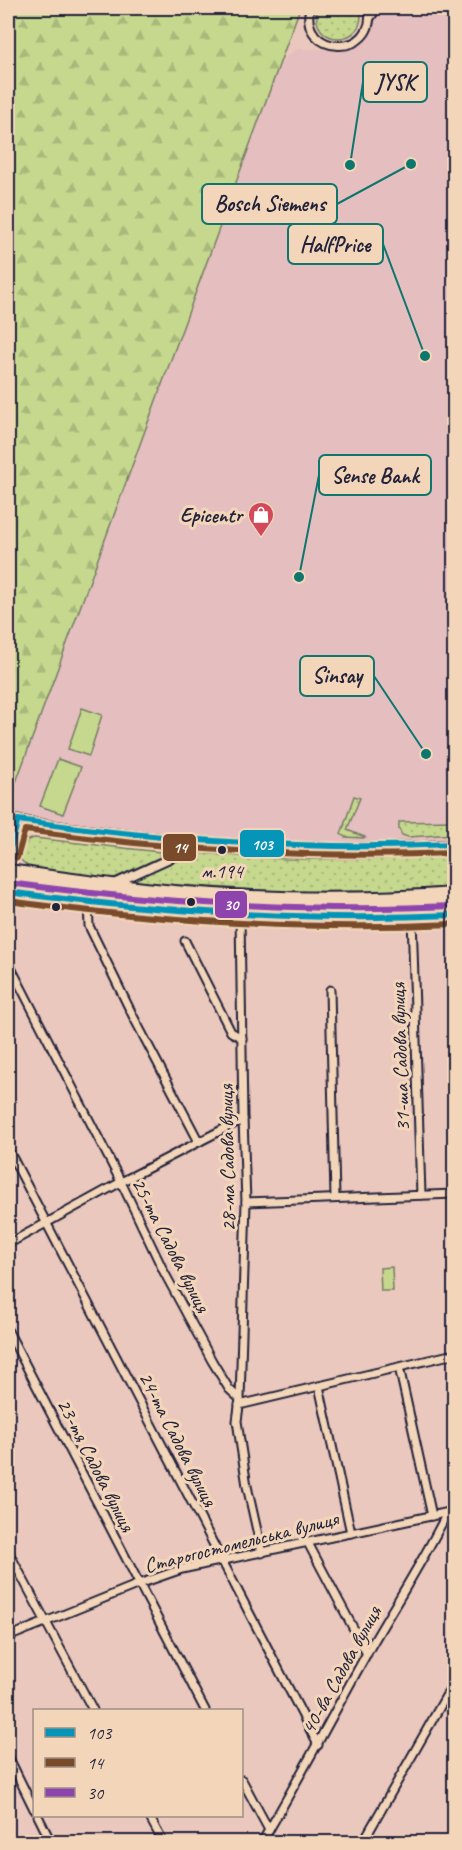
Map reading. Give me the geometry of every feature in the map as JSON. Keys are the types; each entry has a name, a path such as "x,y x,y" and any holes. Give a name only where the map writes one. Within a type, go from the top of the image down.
{"highway":[{"path":"8,873 187,894 311,899 454,895"},
{"path":"8,891 88,903 240,916 335,920 454,915"}],"street":[{"path":"310,8 309,20 315,34 321,40 336,46 344,46 359,39 368,26 369,8"},
{"path":"370,18 377,8"},
{"path":"8,856 18,820 203,843 375,848 454,844"},
{"path":"109,886 203,843"},
{"path":"88,903 89,926 199,1142"},
{"name":"28-ма Садова вулиця","path":"239,1402 246,1202 240,916"},
{"name":"31-ша Садова вулиця","path":"412,917 421,1195"},
{"path":"185,941 231,1032 242,1038"},
{"name":"25-та Садова вулиця","path":"8,962 121,1182 164,1272 212,1361 239,1402"},
{"path":"330,990 335,1198"},
{"path":"8,1244 46,1221 243,1119"},
{"name":"24-та Садова вулиця","path":"8,1149 318,1745"},
{"path":"246,1202 454,1194"},
{"name":"23-тя Садова вулиця","path":"8,1331 204,1709"},
{"path":"262,1552 239,1438 237,1421 239,1402 319,1386 454,1354"},
{"path":"399,1367 432,1516"},
{"path":"319,1386 351,1533"},
{"name":"Старогостомельська вулиця","path":"8,1637 182,1569 451,1512"},
{"name":"40-ва Садова вулиця","path":"262,1842 367,1654 451,1512"},
{"path":"308,1543 367,1654"},
{"path":"8,1551 92,1709"},
{"path":"363,1842 454,1682"},
{"path":"8,1756 33,1807"},
{"path":"243,1782 269,1830"},
{"path":"39,1817 51,1842"},
{"path":"150,1817 164,1842"}],"shaded area":[{"path":"381,8 454,8 454,855 385,858 227,856 27,836 8,825 8,804 271,82 284,59 297,49 345,50 362,41 372,28"}],"green space":[{"path":"8,8 300,8 8,804"},
{"path":"318,8 360,8 360,21 356,31 338,38 329,36 321,30 317,21"},
{"path":"82,708 102,715 89,756 68,749"},
{"path":"58,759 81,767 63,814 40,806"},
{"path":"354,796 360,798 347,830 365,837 363,838 345,837 341,834"},
{"path":"454,821 454,834 408,837 402,835 399,829 399,822"},
{"path":"34,838 169,853 112,879 28,867 20,859 22,849 26,841"},
{"path":"194,853 286,859 454,856 454,887 384,891 290,892 127,882"},
{"path":"392,1267 393,1291 381,1291 380,1268"}],"transit line":[{"name":"103","path":"8,856 18,820 127,834 235,842 344,846 454,844"},
{"name":"14","path":"17,858 25,830 186,848 293,854 454,853"},
{"name":"30","path":"9,883 120,896 231,905 342,908 454,906"},
{"name":"103","path":"8,892 119,905 231,914 342,917 454,915"},
{"name":"14","path":"8,901 119,914 230,923 342,926 454,924"}],"place":[{"name":"Bosch Siemens","path":"411,164"},
{"name":"JYSK","path":"350,165"},
{"name":"HalfPrice","path":"425,356"},
{"name":"Epicentr","path":"261,538"},
{"name":"Sense Bank","path":"299,577"},
{"name":"Sinsay","path":"426,754"},
{"name":"м.194","path":"222,850"}]}
